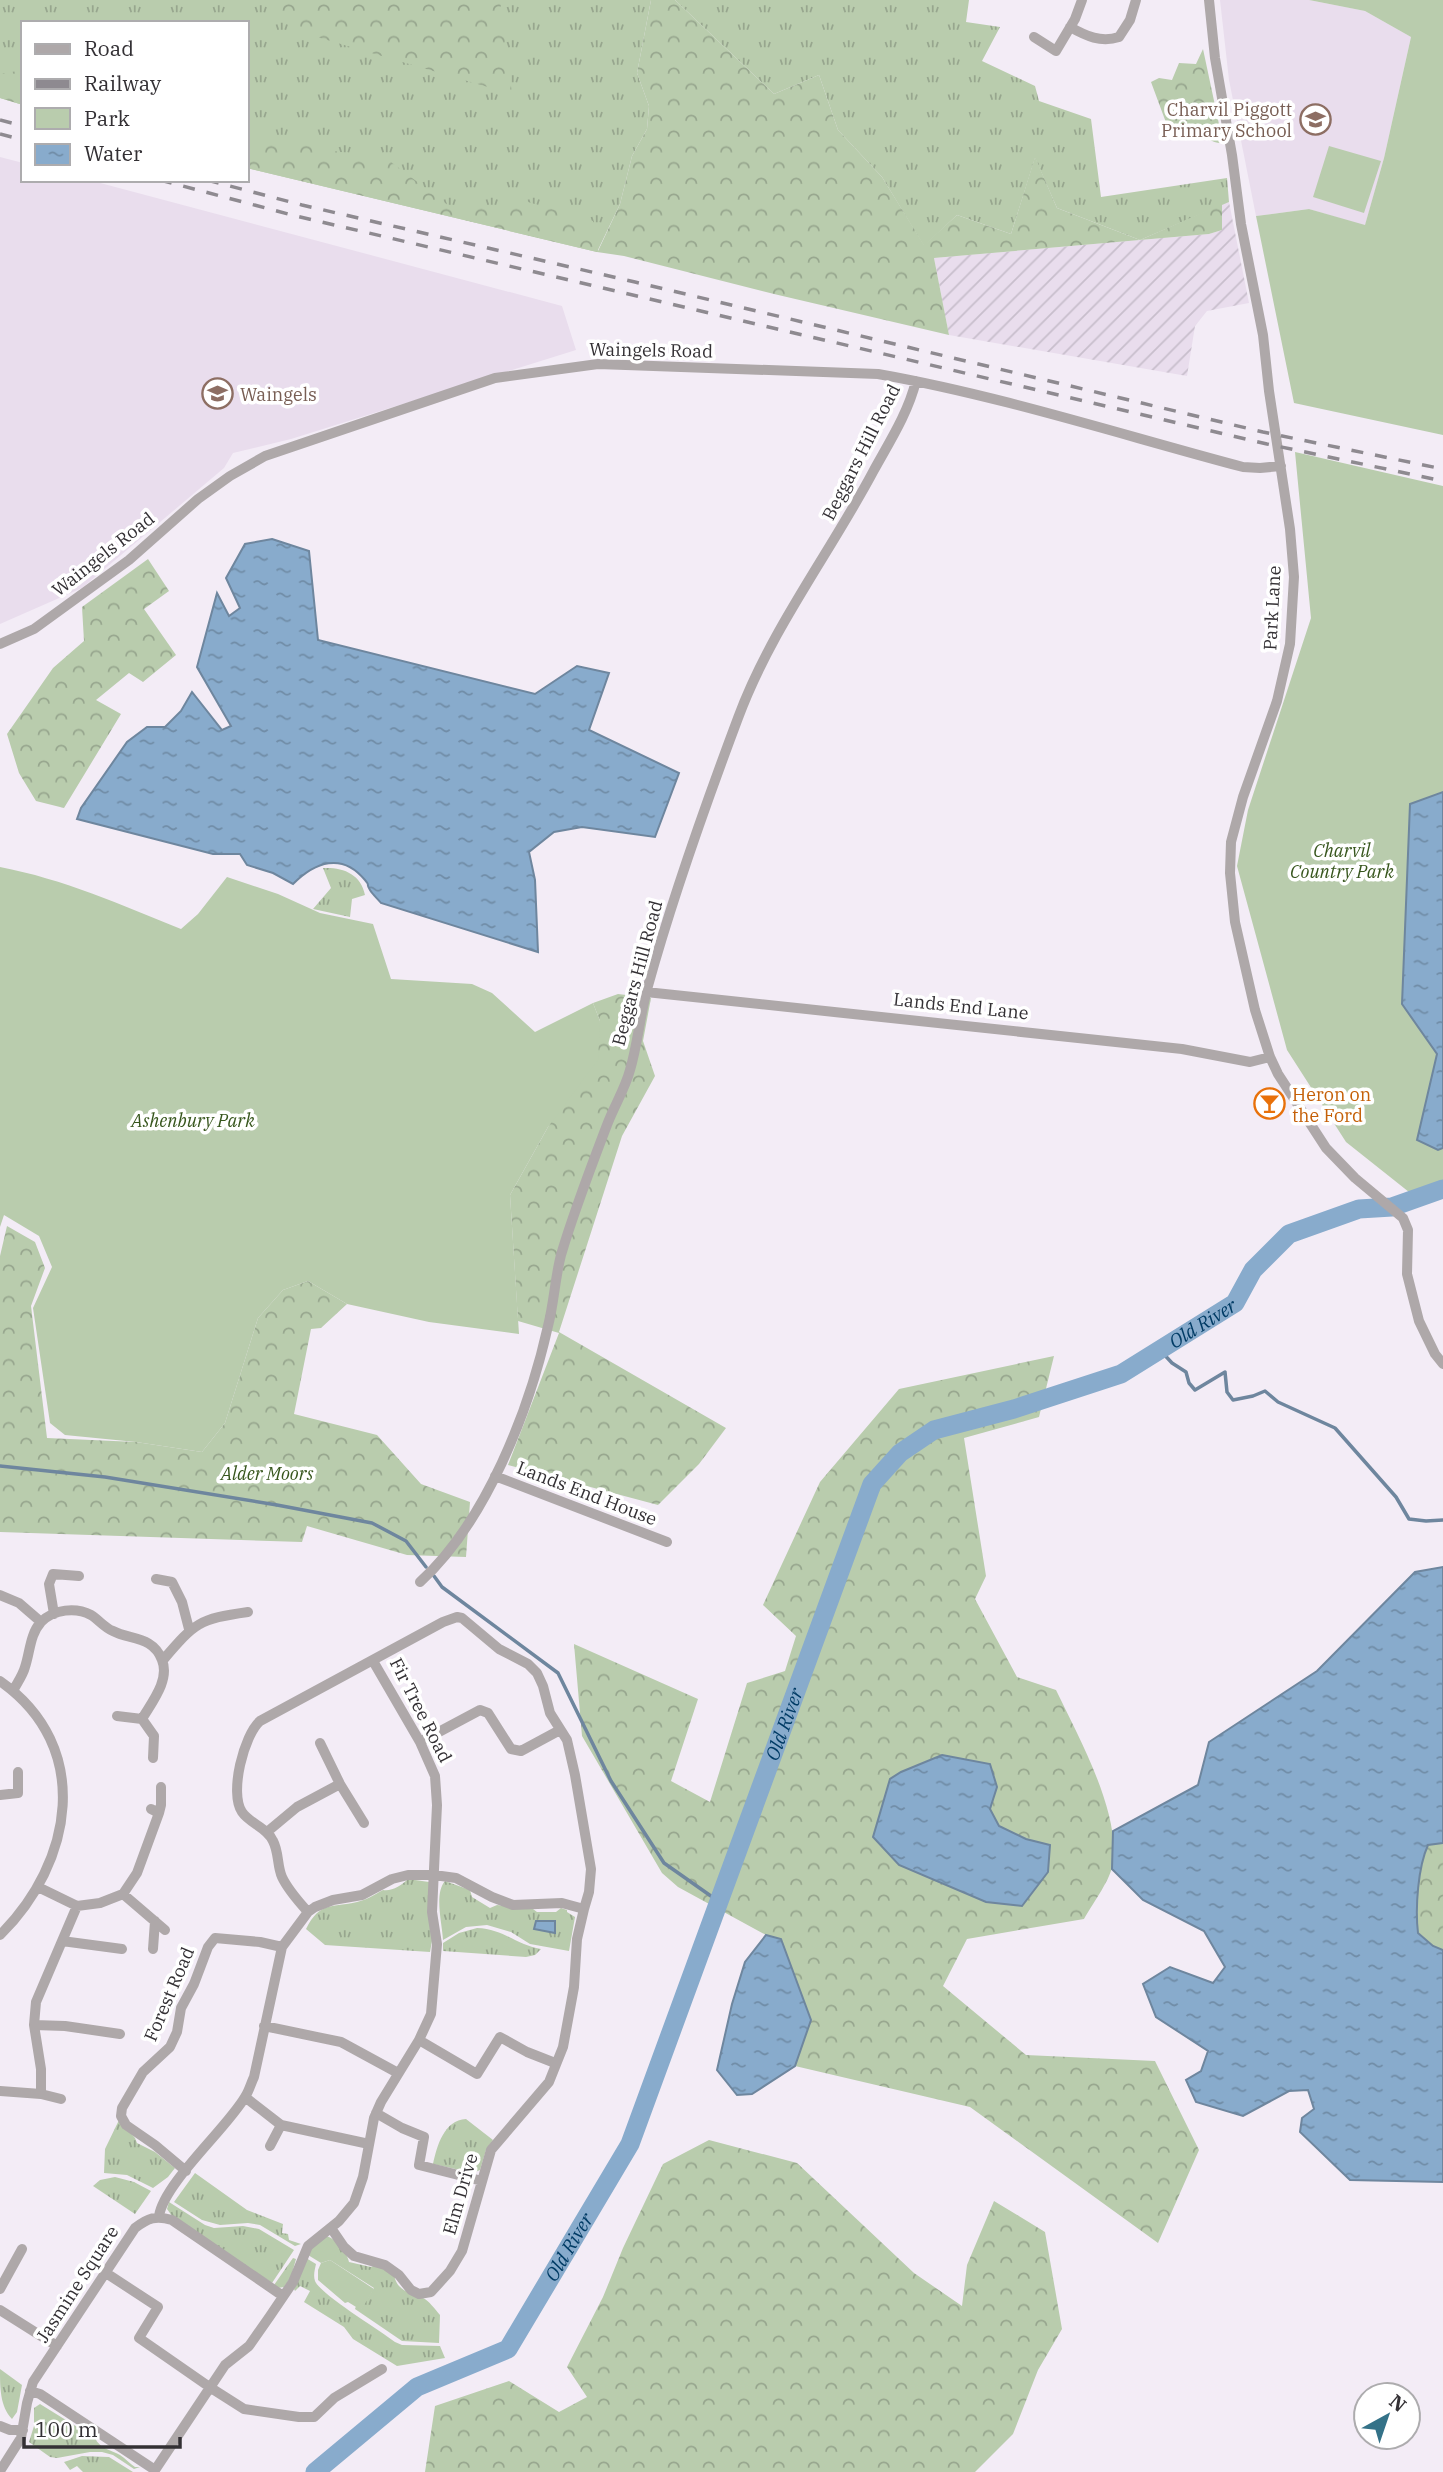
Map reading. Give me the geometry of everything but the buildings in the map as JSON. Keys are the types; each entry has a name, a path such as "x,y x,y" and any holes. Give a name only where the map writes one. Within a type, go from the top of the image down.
{"street":[{"path":"1034,37 1056,51 1082,0"},
{"path":"1070,27 1087,37 1119,37 1130,20 1136,0"},
{"name":"Park Lane","path":"1209,0 1215,58 1263,335 1294,577 1290,644 1277,701 1236,821 1230,873 1235,922 1244,967 1270,1057 1278,1074 1326,1149 1355,1178 1403,1218 1408,1230 1407,1274 1419,1321 1435,1354 1443,1364"},
{"name":"Waingels Road","path":"0,644 34,629 130,560 198,499 265,456 495,378 598,364 878,374 916,381 1243,467 1281,466"},
{"name":"Beggars Hill Road","path":"419,1582 452,1546 495,1476 523,1416 549,1326 560,1258 608,1121 629,1073 646,992 693,841 748,690 777,633 857,502 910,402 916,381"},
{"name":"Lands End Lane","path":"646,992 1158,1046 1250,1062 1270,1057"},
{"name":"Lands End House","path":"495,1476 667,1542"},
{"path":"54,1614 49,1584 51,1569 79,1576"},
{"path":"156,1579 172,1582 182,1602 189,1629"},
{"path":"0,1595 19,1603 41,1622"},
{"path":"13,1691 25,1670 32,1639 41,1622 70,1609 90,1614 113,1632 137,1637 153,1647 163,1660 163,1681 142,1719"},
{"path":"163,1660 189,1629 212,1617 248,1612"},
{"name":"Fir Tree Road","path":"419,2040 431,2014 438,1944 432,1912 436,1787 433,1769 373,1661 450,1619 462,1618 499,1649 528,1664 537,1673 547,1706 560,1730"},
{"path":"308,1912 282,1876 275,1843 267,1832 243,1814 237,1797 244,1749 251,1731 260,1721 373,1661"},
{"path":"0,1681 30,1708 44,1728 61,1775 64,1803 62,1826 55,1851 38,1887 0,1935"},
{"path":"419,1742 480,1710 488,1713 511,1749 516,1751 521,1751 560,1730"},
{"path":"117,1716 142,1719 154,1736 153,1758"},
{"name":"Elm Drive","path":"331,2228 354,2256 386,2265 415,2292 428,2294 436,2288 460,2256 491,2150 549,2082 563,2047 574,1987 578,1934 589,1892 590,1857 571,1752 560,1730"},
{"path":"320,1743 340,1784 364,1823"},
{"path":"0,1795 20,1798 18,1772"},
{"path":"267,1832 297,1807 340,1784"},
{"path":"38,1887 77,1906 100,1903 123,1894 156,1837 155,1811 161,1805 161,1787"},
{"path":"283,2295 172,2220 159,2216 160,2208 186,2171 245,2097 254,2077 282,1947 308,1912 333,1900 362,1895 400,1876 434,1875 456,1878 513,1905 562,1903 584,1909"},
{"path":"123,1894 154,1915 165,1930"},
{"path":"41,2094 41,2069 34,2025 36,2001 77,1906"},
{"path":"153,1949 154,1915"},
{"name":"Forest Road","path":"186,2171 126,2125 121,2116 122,2108 143,2072 170,2047 177,2032 181,2008 198,1976 208,1947 215,1938 282,1947"},
{"path":"62,1941 122,1949"},
{"path":"63,2014 65,2026"},
{"path":"34,2025 65,2026 120,2034"},
{"path":"264,2026 341,2042 398,2073"},
{"path":"30,2391 51,2401 154,2471 226,2365 249,2346 296,2276 308,2246 346,2216 354,2203 376,2113 419,2040 477,2074 500,2037 555,2063"},
{"path":"0,2091 41,2094 61,2099"},
{"path":"245,2097 281,2125 369,2144"},
{"path":"376,2113 424,2137 419,2165 482,2181"},
{"path":"270,2146 281,2125"},
{"name":"Jasmine Square","path":"0,2471 18,2445 30,2391 41,2369 135,2228 145,2220 159,2216"},
{"path":"0,2289 22,2249"},
{"path":"106,2273 158,2307 139,2337 211,2388 250,2410 314,2417 334,2398 382,2369"},
{"path":"0,2310 57,2346"},
{"path":"0,2426 10,2430 23,2430"}],"shaded area":[{"name":"Charvil Piggott Primary School","path":"1220,0 1309,0 1365,11 1411,37 1384,158 1365,226 1309,209 1256,216 1229,80"},
{"name":"Waingels","path":"0,157 21,162 21,182 97,182 562,306 576,350 291,439 233,453 224,468 82,588 0,624"},
{"path":"1229,202 1249,303 1207,311 1195,326 1187,376 949,335 934,258 1209,234 1222,230 1222,204"}],"green space":[{"path":"0,0 651,0 637,73 649,106 647,129 632,156 620,204 597,252 248,168 248,21 21,21 21,104 0,98"},
{"path":"269,0 500,0 512,94 293,30"},
{"path":"651,0 675,0 774,94 819,75 838,130 882,177 924,245 957,215 1011,234 1035,157 1057,208 1140,240 1222,204 1222,230 1209,234 934,258 949,335 248,168 248,146 273,139 391,162 453,209 528,202 593,221 598,251 620,204 632,156 647,129 649,106 637,73"},
{"path":"675,0 969,0 966,22 1000,27 982,61 1035,86 1039,101 1091,119 1101,197 1227,178 1229,202 1140,240 1057,208 1035,158 1011,234 957,215 924,246 882,177 838,130 819,75 774,94"},
{"path":"1309,0 1443,0 1443,435 1294,403 1256,216 1309,209 1365,225 1384,158 1411,37 1365,11"},
{"path":"1203,49 1223,143 1210,140 1201,129 1171,136 1151,82 1159,78 1172,80 1179,63 1196,64"},
{"path":"21,70 21,104 0,98 0,74"},
{"path":"1329,146 1381,161 1364,213 1313,197"},
{"name":"Charvil Country Park","path":"1295,452 1443,486 1443,1183 1414,1196 1346,1142 1287,1050 1237,866 1248,810 1311,618"},
{"path":"148,559 169,591 144,609 176,655 143,682 129,673 96,700 121,714 64,808 36,801 19,773 7,734 53,668 84,641 82,607"},
{"name":"Ashenbury Park","path":"0,867 69,886 181,929 198,914 227,877 278,894 320,913 373,924 391,979 472,984 492,993 535,1032 593,1003 600,1021 598,1060 548,1127 510,1195 519,1334 429,1322 347,1304 308,1281 283,1290 258,1318 225,1423 202,1452 65,1435 50,1423 33,1308 52,1267 39,1236 4,1215 0,1227"},
{"path":"323,868 350,873 360,882 365,895 352,899 350,917 313,909 331,888"},
{"path":"618,994 651,998 643,1041 655,1076 622,1136 559,1332 726,1428 699,1464 658,1505 508,1465 559,1333 518,1321 510,1195 548,1127 600,1021 593,1003"},
{"name":"Alder Moors","path":"7,1226 35,1242 45,1268 31,1306 47,1438 136,1442 202,1452 225,1423 258,1318 283,1290 308,1281 347,1304 321,1328 311,1329 294,1414 377,1435 421,1484 470,1502 466,1557 407,1555 307,1526 302,1542 0,1532 0,1256"},
{"path":"1054,1356 1039,1417 964,1438 986,1576 975,1599 1017,1677 1056,1690 1105,1801 1114,1847 1112,1867 1104,1887 1084,1919 967,1939 943,1986 1026,2055 1155,2061 1199,2150 1158,2243 970,2107 795,2066 811,2020 781,1940 766,1935 678,1887 662,1873 582,1736 574,1644 698,1699 671,1781 710,1802 747,1683 785,1671 796,1636 763,1605 820,1482 899,1389"},
{"path":"1443,1843 1443,1950 1433,1946 1418,1932 1417,1922 1418,1888 1425,1854 1428,1845"},
{"path":"408,1879 429,1882 432,1941 430,1952 325,1945 306,1929 316,1914 327,1907 364,1900 383,1890 396,1888"},
{"path":"445,1881 470,1890 472,1897 490,1908 497,1905 533,1909 537,1912 556,1912 561,1908 567,1910 575,1917 569,1951 530,1944 511,1932 487,1925 466,1927 443,1940 439,1901"},
{"path":"477,1928 495,1931 541,1949 535,1955 526,1957 443,1951 443,1943 459,1933"},
{"path":"466,2119 493,2140 486,2150 480,2170 473,2173 433,2164 439,2142 447,2129 458,2120"},
{"path":"119,2120 137,2143 155,2152 175,2168 153,2188 127,2175 104,2173 105,2149"},
{"path":"709,2140 797,2163 914,2273 962,2306 967,2265 994,2201 1045,2232 1062,2329 1038,2370 1013,2434 975,2472 425,2472 435,2406 509,2381 559,2412 587,2397 567,2367 603,2297 623,2248 663,2164"},
{"path":"195,2173 247,2210 283,2224 282,2233 288,2234 289,2240 301,2244 295,2246 260,2225 220,2225 202,2220 174,2202"},
{"path":"115,2177 134,2182 151,2191 135,2214 93,2186 100,2180"},
{"path":"169,2202 205,2225 214,2228 243,2226 259,2229 294,2250 272,2283 172,2216 167,2209"},
{"path":"326,2236 340,2246 349,2262 371,2267 375,2265 394,2274 401,2288 430,2303 440,2315 439,2343 402,2341 355,2309 356,2306 361,2309 374,2288 330,2260 321,2263 308,2255"},
{"path":"293,2258 296,2259 291,2277 284,2287 278,2288 274,2285"},
{"path":"306,2258 316,2264 314,2274 319,2287 339,2303 395,2342 402,2345 440,2346 445,2358 397,2366 353,2339 344,2327 304,2302 310,2291 300,2286 295,2291"},
{"path":"330,2260 374,2289 361,2310 348,2302 345,2303 318,2280 321,2263"},
{"path":"0,2369 22,2385 17,2412 12,2419 3,2402"},
{"path":"40,2404 95,2438 103,2447 120,2455 135,2467 140,2467 134,2469 113,2455 102,2452 50,2457 29,2442 34,2426 34,2408"},
{"path":"82,2456 109,2457 133,2472 83,2472 77,2466 70,2470 64,2462"}],"water":[{"path":"272,539 309,551 318,640 535,694 577,666 609,673 589,730 679,773 655,837 582,827 554,832 529,852 535,880 538,952 381,903 356,871 338,863 329,863 310,870 293,884 273,873 247,865 240,854 213,854 77,819 81,808 127,742 147,727 165,727 181,711 192,692 222,730 231,726 197,667 217,593 229,616 240,608 226,578 245,544"},
{"name":"Charvil Country Park","path":"1443,792 1443,1148 1438,1150 1417,1140 1437,1054 1402,1004 1410,804"},
{"path":"1443,1567 1443,1843 1428,1845 1418,1888 1417,1912 1418,1933 1433,1946 1443,1950 1443,2182 1350,2180 1300,2132 1302,2118 1314,2109 1308,2090 1289,2091 1243,2116 1196,2102 1186,2080 1201,2071 1208,2051 1156,2017 1143,1984 1170,1967 1213,1983 1225,1967 1204,1931 1143,1900 1112,1869 1113,1831 1198,1785 1209,1742 1317,1671 1415,1572"},
{"path":"942,1755 990,1764 997,1787 990,1809 999,1826 1026,1839 1050,1845 1048,1872 1022,1906 986,1902 899,1865 873,1837 890,1779"},
{"path":"536,1921 555,1921 555,1933 534,1929"},
{"path":"766,1935 781,1939 811,2020 795,2066 752,2094 737,2095 717,2070 745,1962"}],"waterway":[{"name":"Old River","path":"315,2472 417,2387 508,2349 630,2144 872,1484 900,1453 934,1430 1014,1409 1121,1374 1235,1303 1253,1270 1289,1234 1359,1209 1392,1207 1443,1189"},
{"path":"1160,1350 1172,1363 1186,1372 1189,1383 1195,1390 1225,1372 1227,1392 1233,1400 1265,1391 1278,1402 1335,1428 1396,1497 1409,1519 1443,1520"},
{"path":"0,1466 105,1477 372,1523 406,1541 426,1567"},
{"path":"434,1576 442,1587 558,1673 611,1781 664,1863 718,1901"}],"railway":[{"path":"0,120 21,125"},
{"path":"0,134 21,139"},
{"path":"168,182 292,215 1267,444 1443,481"},
{"path":"215,182 1263,432 1443,469"}],"place":[{"name":"Charvil Piggott Primary School","path":"1315,119"},
{"name":"Waingels","path":"217,394"},
{"name":"Heron on the Ford","path":"1269,1104"}]}
